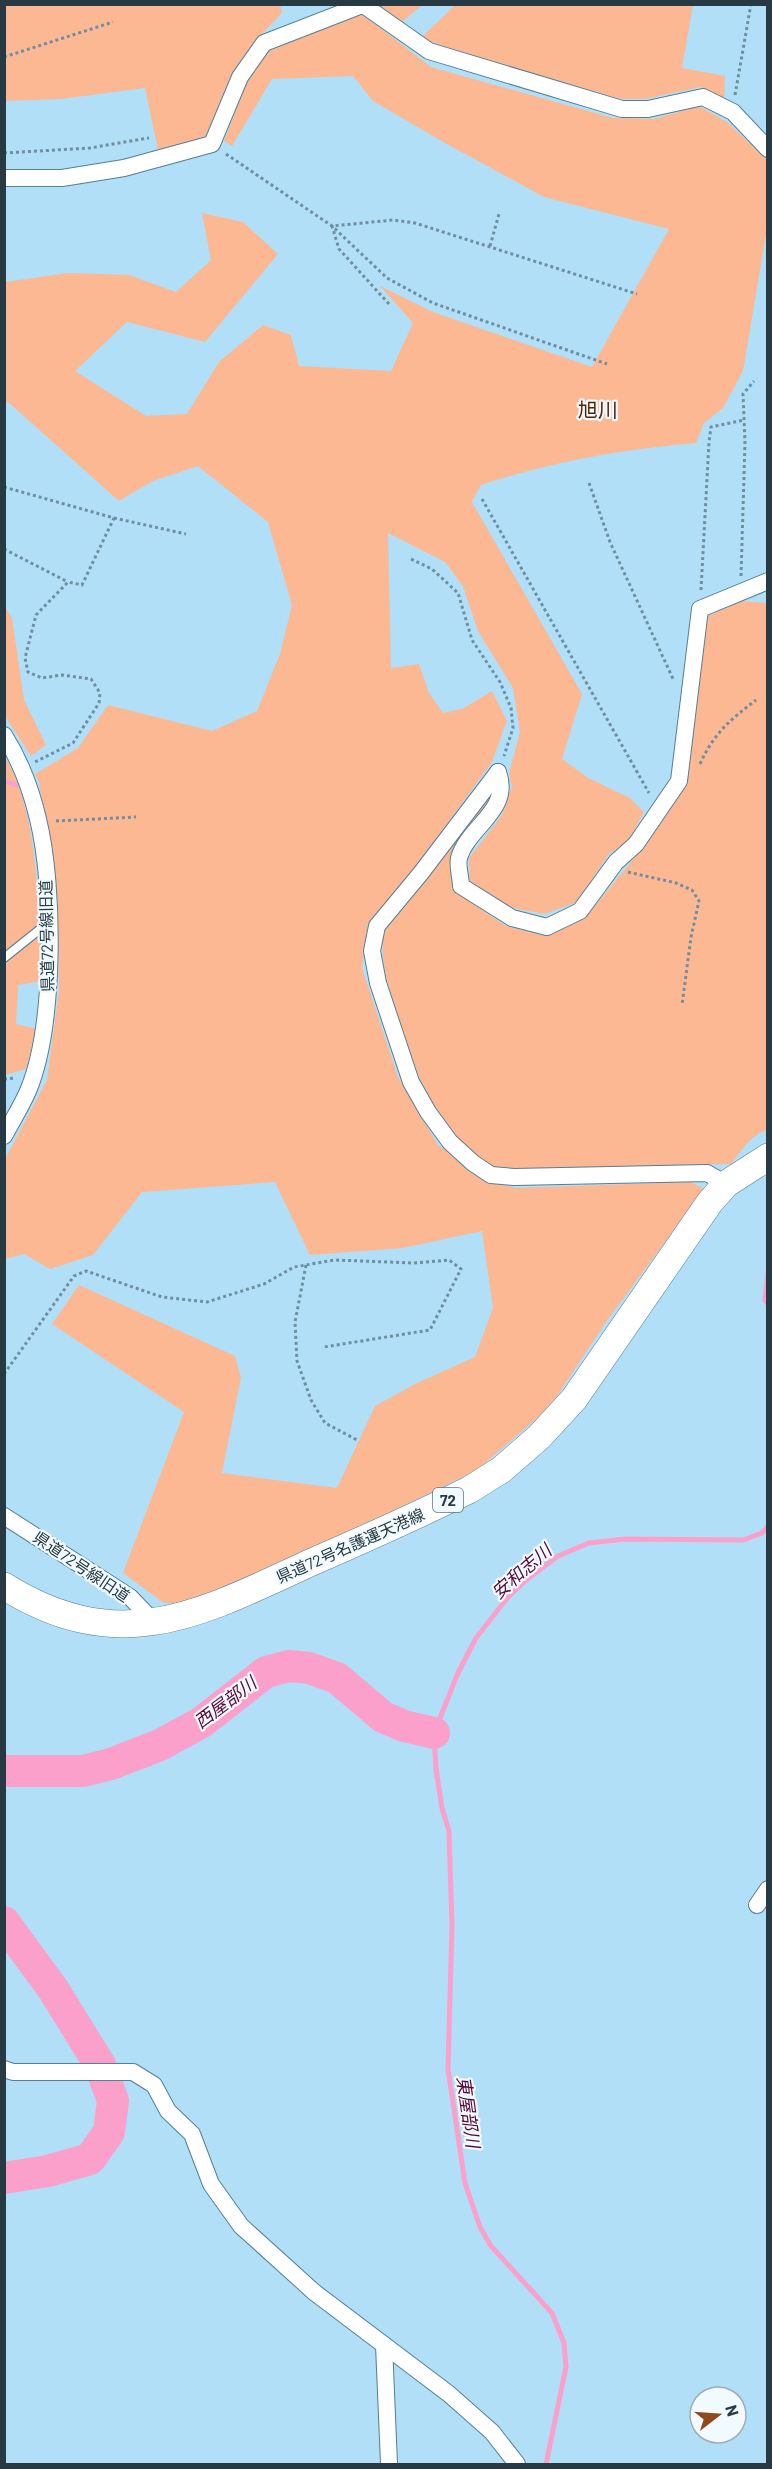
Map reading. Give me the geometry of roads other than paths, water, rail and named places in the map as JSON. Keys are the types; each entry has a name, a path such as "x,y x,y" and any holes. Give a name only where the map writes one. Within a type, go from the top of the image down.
{"main road":[{"name":"県道72号名護運天港線","path":"4,1586 32,1601 85,1620 114,1623 154,1622 182,1617 229,1600 434,1507 501,1470 539,1437 573,1399 710,1202 726,1184 768,1157"}],"street":[{"path":"4,177 62,178 124,168 212,144 240,77 264,43 362,5 429,51 622,109 648,109 703,97 733,112 768,149"},
{"path":"726,1184 707,1173 514,1178 492,1175 473,1163 450,1142 411,1082 378,983 372,951 377,926 421,873 498,772 502,783 496,806 473,834 459,859 461,886 512,918 547,927 580,911 611,868 636,844 679,781 700,609 768,581"},
{"name":"県道72号線旧道","path":"4,735 23,768 39,822 49,922 48,982 42,1040 28,1090 4,1136"},
{"name":"県道72号線旧道","path":"4,1516 130,1597 154,1622"},
{"path":"757,1905 768,1889"},
{"path":"4,2069 58,2073 133,2072 154,2085 168,2110 192,2134 211,2184 241,2226 314,2292 449,2394 492,2432 517,2464"},
{"path":"384,2345 389,2464"}],"lane":[{"path":"4,958 49,922"}],"waterway":[{"path":"4,781 16,785"},
{"name":"安和志川","path":"768,1273 765,1300 768,1304"},
{"name":"東屋部川","path":"546,2464 566,2367 564,2343 552,2313 491,2246 480,2227 465,2183 448,2069 452,1926 449,1831 442,1808 436,1769 434,1733 458,1673 476,1638 508,1597 558,1556 589,1543 625,1539 743,1540 762,1533 768,1526"},
{"name":"西屋部川","path":"4,1771 83,1771 111,1764 160,1745 202,1722 266,1672 289,1666 309,1668 337,1678 383,1717 404,1726 434,1733"},
{"name":"西屋部川","path":"4,1922 53,1989 100,2065 113,2101 109,2132 90,2159 48,2171 4,2178"}],"district":[{"name":"旭川","path":"598,409"}]}
